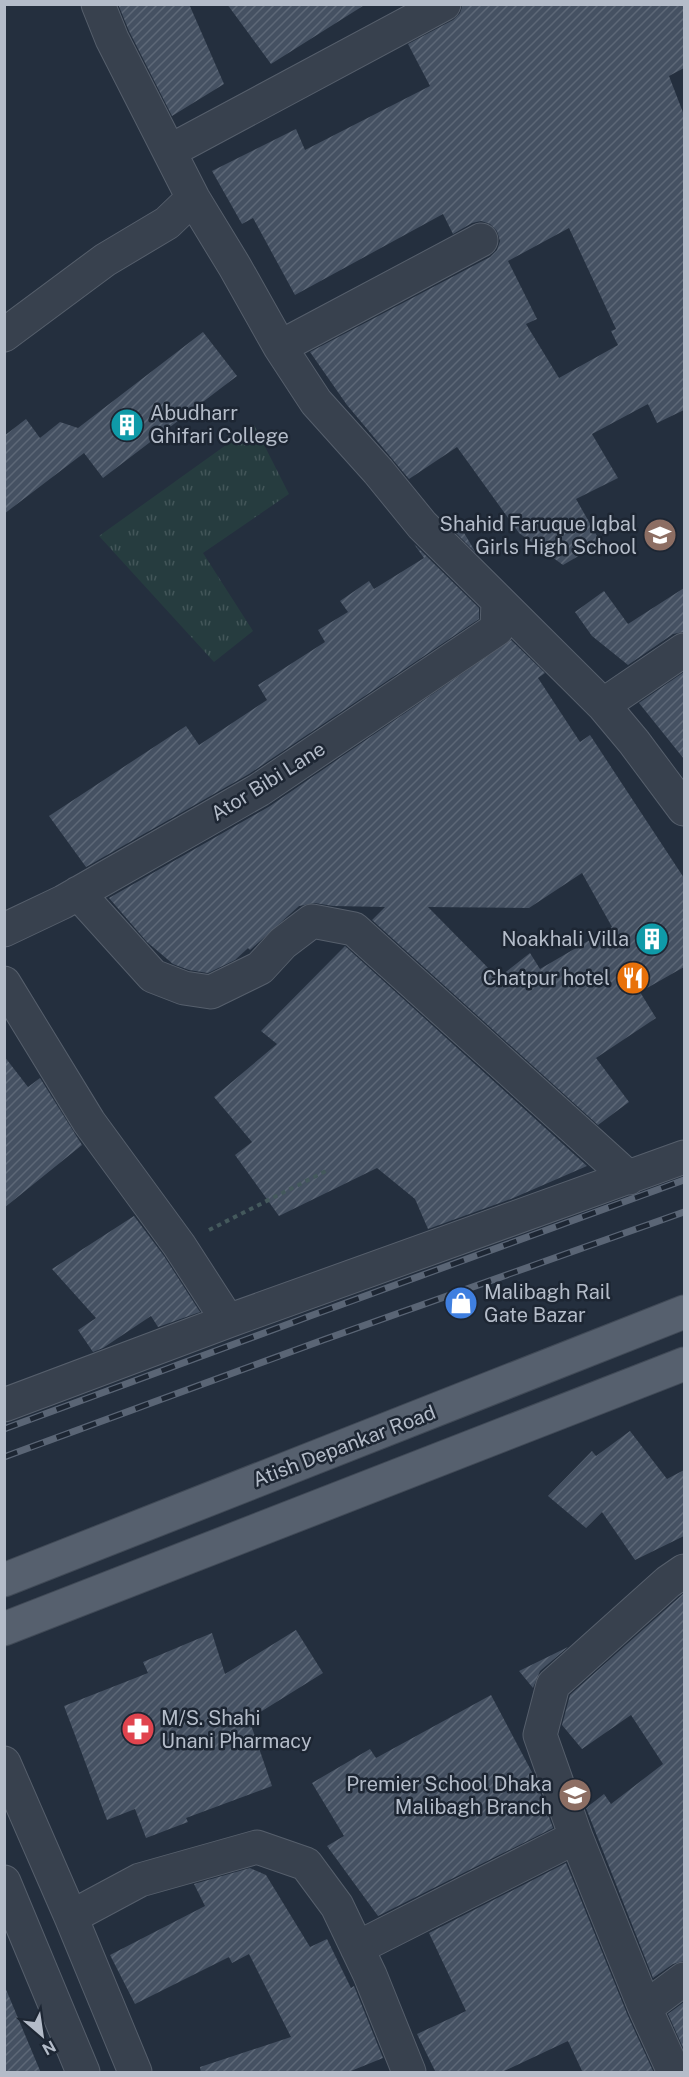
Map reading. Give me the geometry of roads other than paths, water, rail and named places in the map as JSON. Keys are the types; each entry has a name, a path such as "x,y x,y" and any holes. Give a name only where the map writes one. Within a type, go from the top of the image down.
{"main road":[{"name":"Atish Depankar Road","path":"4,1580 684,1312"},
{"path":"4,1629 684,1364"}],"street":[{"path":"98,4 112,39 193,198 236,267 280,347 316,402 378,471 422,525 603,705 684,809"},
{"path":"170,151 444,4"},
{"path":"4,335 105,260 167,223 193,198"},
{"path":"280,347 481,240"},
{"name":"Ator Bibi Lane","path":"4,930 78,893 259,790 497,629 498,602"},
{"path":"603,705 684,650"},
{"path":"78,893 153,976 184,988 211,993 260,968 283,943 312,921 354,929 629,1178"},
{"path":"4,983 89,1122 179,1245 228,1321"},
{"path":"4,1405 228,1321 684,1157"},
{"path":"674,2073 645,2008 576,1837 540,1735 553,1685 668,1582 684,1571"},
{"path":"4,1763 135,2073"},
{"path":"357,1948 576,1837"},
{"path":"71,1917 140,1880 256,1847 306,1864 337,1906 370,1975 409,2073"},
{"path":"4,1882 83,2073"},
{"path":"645,2008 684,1979"}],"railway":[{"path":"4,1429 684,1180"},
{"path":"4,1457 323,1340 684,1212"}],"place":[{"name":"Abudharr Ghifari College","path":"127,425"},
{"name":"Shahid Faruque Iqbal Girls High School","path":"660,535"},
{"name":"Noakhali Villa","path":"652,939"},
{"name":"Chatpur hotel","path":"633,978"},
{"name":"Malibagh Rail Gate Bazar","path":"461,1303"},
{"name":"M/S. Shahi Unani Pharmacy","path":"138,1729"},
{"name":"Premier School Dhaka Malibagh Branch","path":"575,1795"}]}
